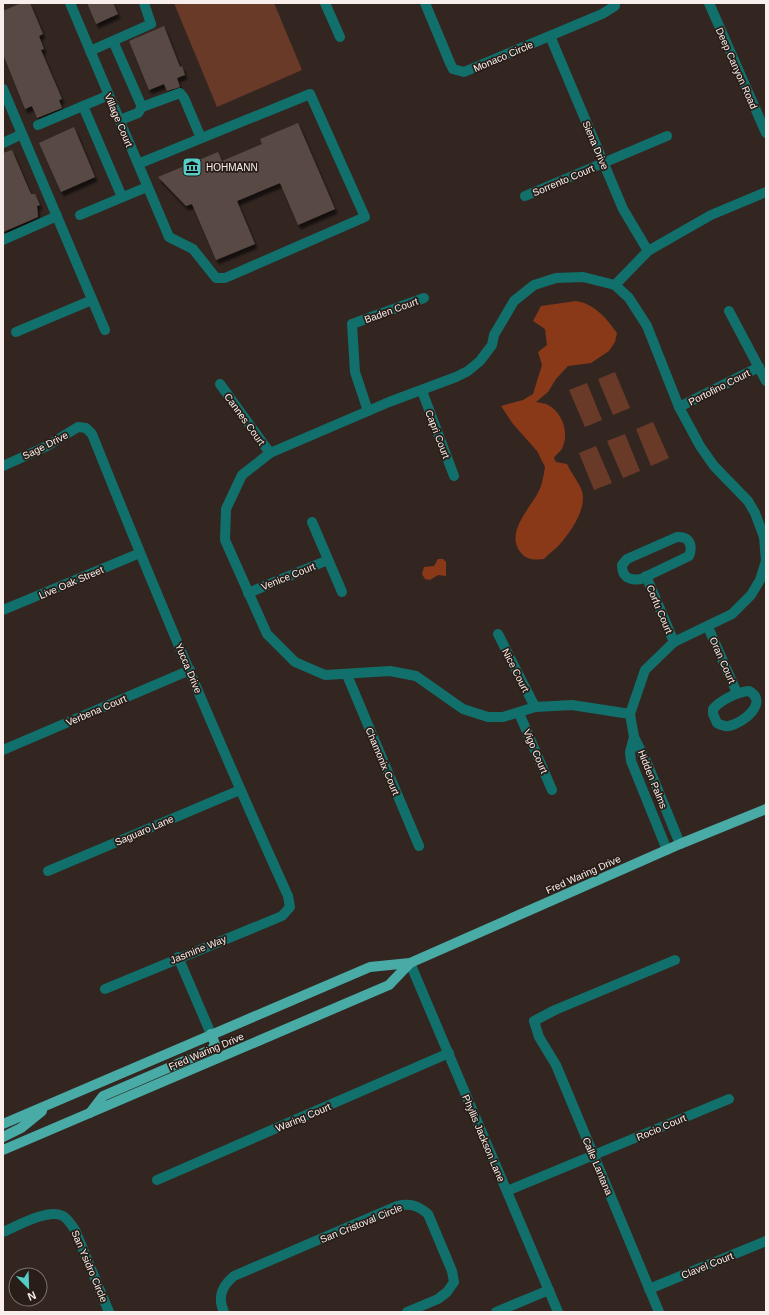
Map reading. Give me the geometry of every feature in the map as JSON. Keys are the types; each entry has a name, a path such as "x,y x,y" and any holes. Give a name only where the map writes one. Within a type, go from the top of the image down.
{"main road":[{"name":"Fred Waring Drive","path":"3,1124 370,967 410,963 680,844 766,809"},
{"name":"Fred Waring Drive","path":"3,1150 389,986 410,963"},
{"path":"89,1114 103,1096 212,1049 215,1044 211,1034"},
{"path":"3,1137 21,1128 52,1103"}],"street":[{"name":"Village Court","path":"70,3 169,237 193,249 216,278 225,278 364,218 310,94 201,138"},
{"path":"90,51 151,24 144,3"},
{"path":"325,3 340,37"},
{"name":"Monaco Circle","path":"425,3 450,63 453,69 458,71 469,71 550,36 610,10 615,6 615,3"},
{"name":"Deep Canyon Road","path":"709,3 766,133"},
{"name":"Siena Drive","path":"550,36 624,209 648,251"},
{"path":"113,41 142,107"},
{"path":"3,88 105,330"},
{"path":"120,120 138,113 142,107 180,93 184,98 201,138 138,164"},
{"path":"38,125 109,95"},
{"path":"83,106 122,197"},
{"path":"3,143 22,134"},
{"name":"Sorrento Court","path":"525,196 667,136"},
{"path":"80,215 148,186"},
{"path":"616,285 648,251 711,215 766,192"},
{"path":"3,240 57,216"},
{"path":"584,277 616,285 629,298 647,326 679,407 714,466 737,488 755,513 764,537 766,561 760,580 741,606 732,614 708,627 674,642 645,670 630,714 572,705 535,707 503,717 488,717 463,709 416,676 390,671 347,675 325,675 295,662 267,634 225,540 226,510 242,475 270,453 368,411 422,391 456,377 480,361 492,345 494,335 514,300 534,285 556,278 584,277"},
{"name":"Baden Court","path":"368,411 355,372 352,324 424,298"},
{"path":"16,332 92,300"},
{"name":"Portofino Court","path":"729,311 766,381"},
{"name":"Portofino Court","path":"679,407 759,367"},
{"name":"Cannes Court","path":"220,384 270,453"},
{"name":"Capri Court","path":"422,391 454,476"},
{"name":"Sage Drive","path":"3,466 47,446 78,427 86,428"},
{"name":"Yucca Drive","path":"86,428 92,434 140,553 240,790 288,896 290,907"},
{"name":"Venice Court","path":"312,522 342,592"},
{"path":"677,537 687,539 692,549 689,556 646,576 633,580 627,578 622,572 622,565 627,559 677,537"},
{"name":"Live Oak Street","path":"3,610 140,553"},
{"name":"Venice Court","path":"248,593 328,560"},
{"name":"Corfu Court","path":"646,576 674,642"},
{"name":"Oran Court","path":"708,627 738,693"},
{"name":"Nice Court","path":"498,634 535,707"},
{"name":"Verbena Court","path":"3,750 190,670"},
{"name":"Chamonix Court","path":"347,675 419,846"},
{"path":"749,691 756,693 762,702 761,709 758,713 729,726 717,723 713,714 713,709 717,704 738,693 749,691"},
{"name":"Vigo Court","path":"519,713 552,790"},
{"name":"Hidden Palms","path":"630,714 634,737 639,744 680,844"},
{"path":"634,737 630,752 631,761 667,850"},
{"path":"638,778 651,773"},
{"name":"Saguaro Lane","path":"48,871 240,790"},
{"name":"Jasmine Way","path":"104,989 178,957 282,916 290,907"},
{"path":"178,957 211,1034"},
{"name":"Calle Lantana","path":"659,1312 556,1065 539,1037 534,1021 555,1010 675,960"},
{"name":"Phyllis Jackson Lane","path":"410,963 558,1312"},
{"name":"Waring Court","path":"157,1180 448,1054"},
{"name":"Rocio Court","path":"507,1191 729,1099"},
{"name":"San Cristoval Circle","path":"224,1312 220,1295 225,1283 234,1276 397,1206 409,1204 420,1207 428,1214 452,1271 454,1282 448,1292 438,1299 407,1312"},
{"name":"San Ysidro Circle","path":"3,1232 49,1214 63,1216 69,1221 75,1230 109,1312"},
{"name":"Clavel Court","path":"649,1289 766,1240"},
{"path":"496,1312 549,1290"}],"shaded area":[{"path":"174,3 274,3 302,70 217,107"},
{"path":"576,301 589,305 600,312 617,333 615,342 609,351 591,363 568,366 556,379 548,392 536,402 544,403 553,408 563,423 565,429 565,441 562,448 554,458 556,462 567,464 582,491 583,498 577,519 569,533 560,544 544,559 531,559 521,553 516,545 516,536 522,519 541,486 545,467 537,451 513,424 501,406 523,400 533,394 542,365 538,352 547,345 545,329 533,321 541,306"},
{"path":"615,372 630,408 613,415 598,379"},
{"path":"587,383 602,420 585,427 569,390"},
{"path":"653,422 669,458 651,466 636,429"},
{"path":"625,434 640,471 623,478 607,441"},
{"path":"596,446 612,483 594,490 579,453"},
{"path":"438,559 443,559 446,562 446,576 438,575 430,580 425,579 422,574 424,567 434,566"}],"building":[{"path":"21,3 30,3 43,34 39,36 44,49 41,50 62,99 59,100 62,108 37,118 32,106 25,109 3,54 3,11"},
{"path":"87,3 113,3 118,14 96,24"},
{"path":"164,26 180,67 182,66 185,75 177,78 180,87 167,91 164,84 149,90 129,41"},
{"path":"298,123 335,209 298,225 280,183 237,201 255,244 216,260 192,204 186,206 158,177 218,152 222,161 262,144 260,139"},
{"path":"74,127 95,177 61,192 39,143"},
{"path":"12,150 31,194 35,194 40,205 37,206 38,217 3,232 3,153"}],"place":[{"name":"HOHMANN","path":"192,167"}]}
